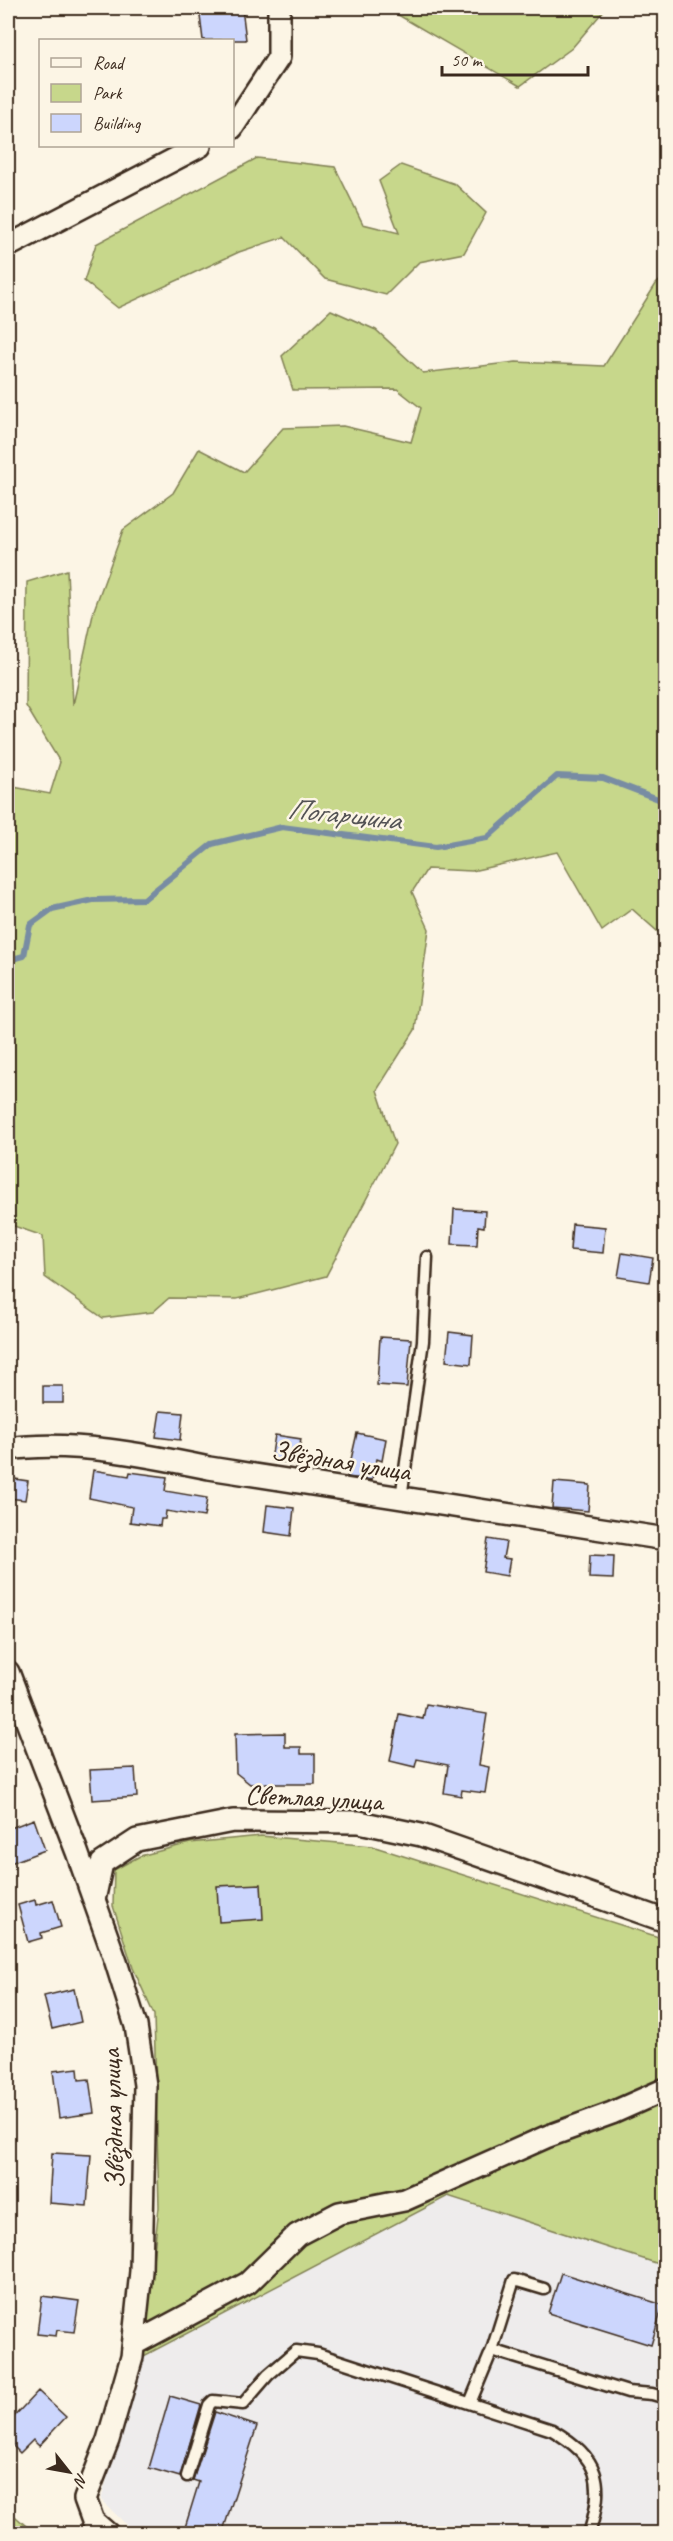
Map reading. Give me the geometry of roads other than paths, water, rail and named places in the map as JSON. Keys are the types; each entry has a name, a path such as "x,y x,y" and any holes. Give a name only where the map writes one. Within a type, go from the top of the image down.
{"street":[{"path":"234,125 279,57 279,8"},
{"path":"8,246 198,147"},
{"name":"Звёздная улица","path":"8,1449 73,1448 151,1456 209,1468 666,1539"},
{"name":"Звёздная улица","path":"8,1672 77,1852 136,2026 145,2085 141,2271 134,2344 108,2440 85,2499 93,2521 108,2534"},
{"name":"Светлая улица","path":"94,1902 102,1863 137,1840 233,1821 359,1822 421,1835 666,1921"},
{"path":"134,2344 248,2283 297,2235 339,2213 404,2200 546,2137 612,2114 666,2089"}],"lane":[{"path":"401,1498 423,1341 428,1257"},
{"path":"470,2403 492,2350 514,2280 544,2289"},
{"path":"492,2350 628,2392 666,2398"},
{"path":"187,2476 209,2405 213,2401 243,2404 268,2375 296,2351 318,2354 552,2430 570,2440 588,2457 597,2478 598,2501 589,2534"}],"waterway":[{"name":"Погарщина","path":"8,960 24,956 30,925 52,909 93,900 144,899 212,844 282,827 436,847 487,838 557,776 603,778 666,802"}]}
